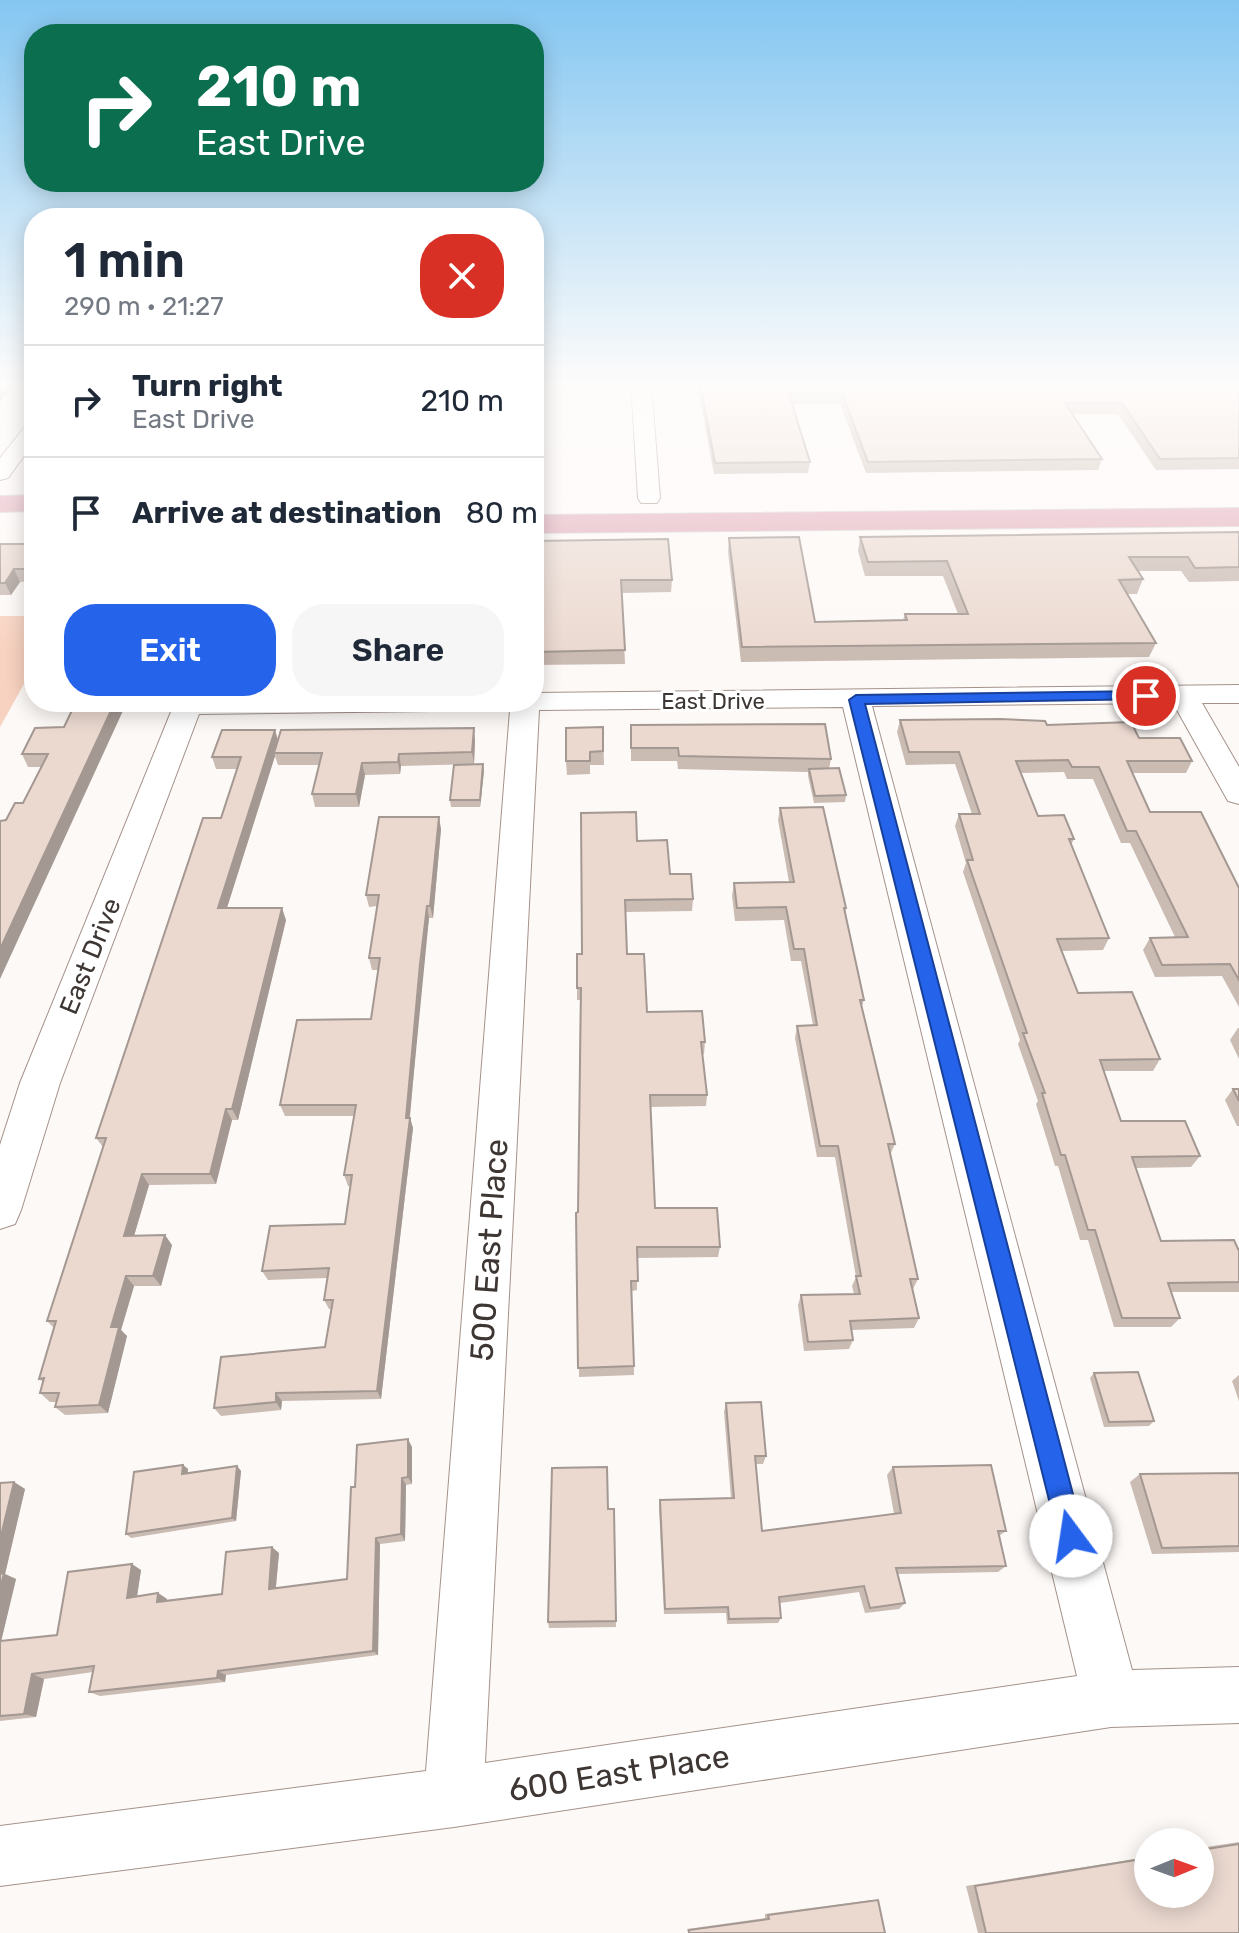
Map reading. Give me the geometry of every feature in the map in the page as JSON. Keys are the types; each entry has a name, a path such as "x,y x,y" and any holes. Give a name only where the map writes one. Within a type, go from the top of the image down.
{"main road":[{"path":"544,499 1239,493"},
{"path":"0,504 24,503"},
{"path":"544,524 1239,517"},
{"path":"0,529 24,529"}],"street":[{"path":"647,473 649,498"},
{"name":"East Drive","path":"544,702 1239,694"},
{"path":"1183,695 1239,794"},
{"path":"856,700 1111,1699"},
{"name":"East Drive","path":"0,1210 40,1083 184,712"},
{"name":"500 East Place","path":"454,1797 524,712"},
{"name":"600 East Place","path":"0,1856 454,1797 1111,1699 1239,1695"}],"shaded area":[{"path":"0,616 24,616 24,684 0,727"}],"building":[{"path":"1239,532 1239,567 1195,568 1188,557 1129,557 1143,579 1119,580 1156,643 742,647 729,538 799,537 815,622 907,620 905,614 968,614 947,561 868,562 860,537"},
{"path":"668,539 672,580 621,580 625,650 544,652 544,541"},
{"path":"0,544 24,544 24,569 14,569 5,583 0,583"},
{"path":"71,712 110,712 0,949 0,821 6,820 15,803 23,803 48,754 22,754 35,728 64,727"},
{"path":"900,720 1045,721 1047,725 1131,722 1139,738 1180,738 1192,761 1127,761 1150,812 1201,812 1239,888 1239,980 1230,964 1162,965 1150,938 1188,937 1136,831 1127,831 1099,767 1072,767 1068,760 1016,761 1038,816 1064,815 1074,839 1069,839 1109,938 1057,939 1078,993 1132,992 1160,1059 1100,1060 1121,1121 1185,1121 1200,1156 1132,1157 1161,1241 1234,1240 1239,1251 1239,1282 1168,1283 1180,1318 1122,1318 1095,1230 1088,1230 1065,1155 1061,1155 1042,1093 1045,1093 1023,1033 1027,1033 967,860 973,860 959,814 980,814 959,752 909,752"},
{"path":"825,724 831,759 679,756 678,748 631,748 631,725"},
{"path":"603,727 603,751 590,752 590,761 566,761 566,728"},
{"path":"474,728 472,752 399,754 398,762 362,763 356,794 312,794 322,753 274,753 281,730"},
{"path":"222,730 275,730 218,908 282,908 232,1109 226,1109 210,1174 142,1174 124,1236 165,1235 153,1276 126,1276 111,1327 119,1327 99,1405 55,1407 59,1393 40,1393 44,1378 39,1379 56,1321 47,1321 106,1138 96,1138 203,818 221,818 241,757 212,757"},
{"path":"483,764 480,800 450,800 454,765"},
{"path":"839,768 846,795 815,796 809,769"},
{"path":"823,807 864,1000 860,1000 895,1144 888,1144 918,1279 910,1279 919,1318 850,1321 853,1340 808,1342 801,1295 860,1294 856,1276 861,1276 838,1146 820,1146 797,1026 817,1025 804,949 794,949 786,907 737,908 734,883 794,882 780,808"},
{"path":"636,812 637,841 667,840 670,874 691,874 693,899 625,900 627,954 644,954 647,1012 702,1011 705,1042 701,1042 707,1095 650,1095 655,1208 717,1208 720,1247 637,1247 638,1281 631,1281 634,1366 578,1368 576,1213 581,988 577,988 577,954 582,954 581,813"},
{"path":"379,817 439,817 430,906 427,906 420,964 406,1118 410,1118 377,1391 276,1393 276,1402 214,1408 221,1357 325,1347 333,1300 324,1300 329,1268 262,1271 270,1226 345,1224 352,1175 344,1175 356,1105 280,1105 297,1020 371,1019 380,958 369,958 379,895 366,895"},
{"path":"1138,1372 1154,1421 1109,1422 1094,1373"},
{"path":"761,1402 766,1456 755,1456 762,1531 901,1513 893,1467 991,1465 1006,1531 998,1531 1006,1566 896,1568 905,1603 870,1608 864,1586 779,1597 781,1618 729,1619 728,1607 665,1609 660,1500 734,1498 726,1403"},
{"path":"408,1439 408,1477 402,1478 401,1534 376,1538 373,1651 218,1671 217,1678 89,1692 94,1666 32,1674 24,1714 0,1716 0,1641 57,1635 68,1572 132,1564 127,1598 158,1593 157,1602 222,1594 226,1552 272,1547 269,1589 347,1579 351,1487 355,1487 357,1445"},
{"path":"183,1465 182,1474 237,1466 232,1518 126,1534 134,1472"},
{"path":"607,1467 608,1509 614,1509 616,1621 548,1622 552,1468"},
{"path":"1239,1473 1239,1546 1162,1548 1140,1474"},
{"path":"14,1482 0,1540 0,1483"},
{"path":"1239,1844 1239,1933 986,1933 975,1886 1134,1860 1134,1908 1214,1908 1214,1848"},
{"path":"878,1900 885,1933 689,1933 689,1930 769,1919 768,1915"}],"route":[{"path":"1071,1536 856,700 1146,696"}]}
